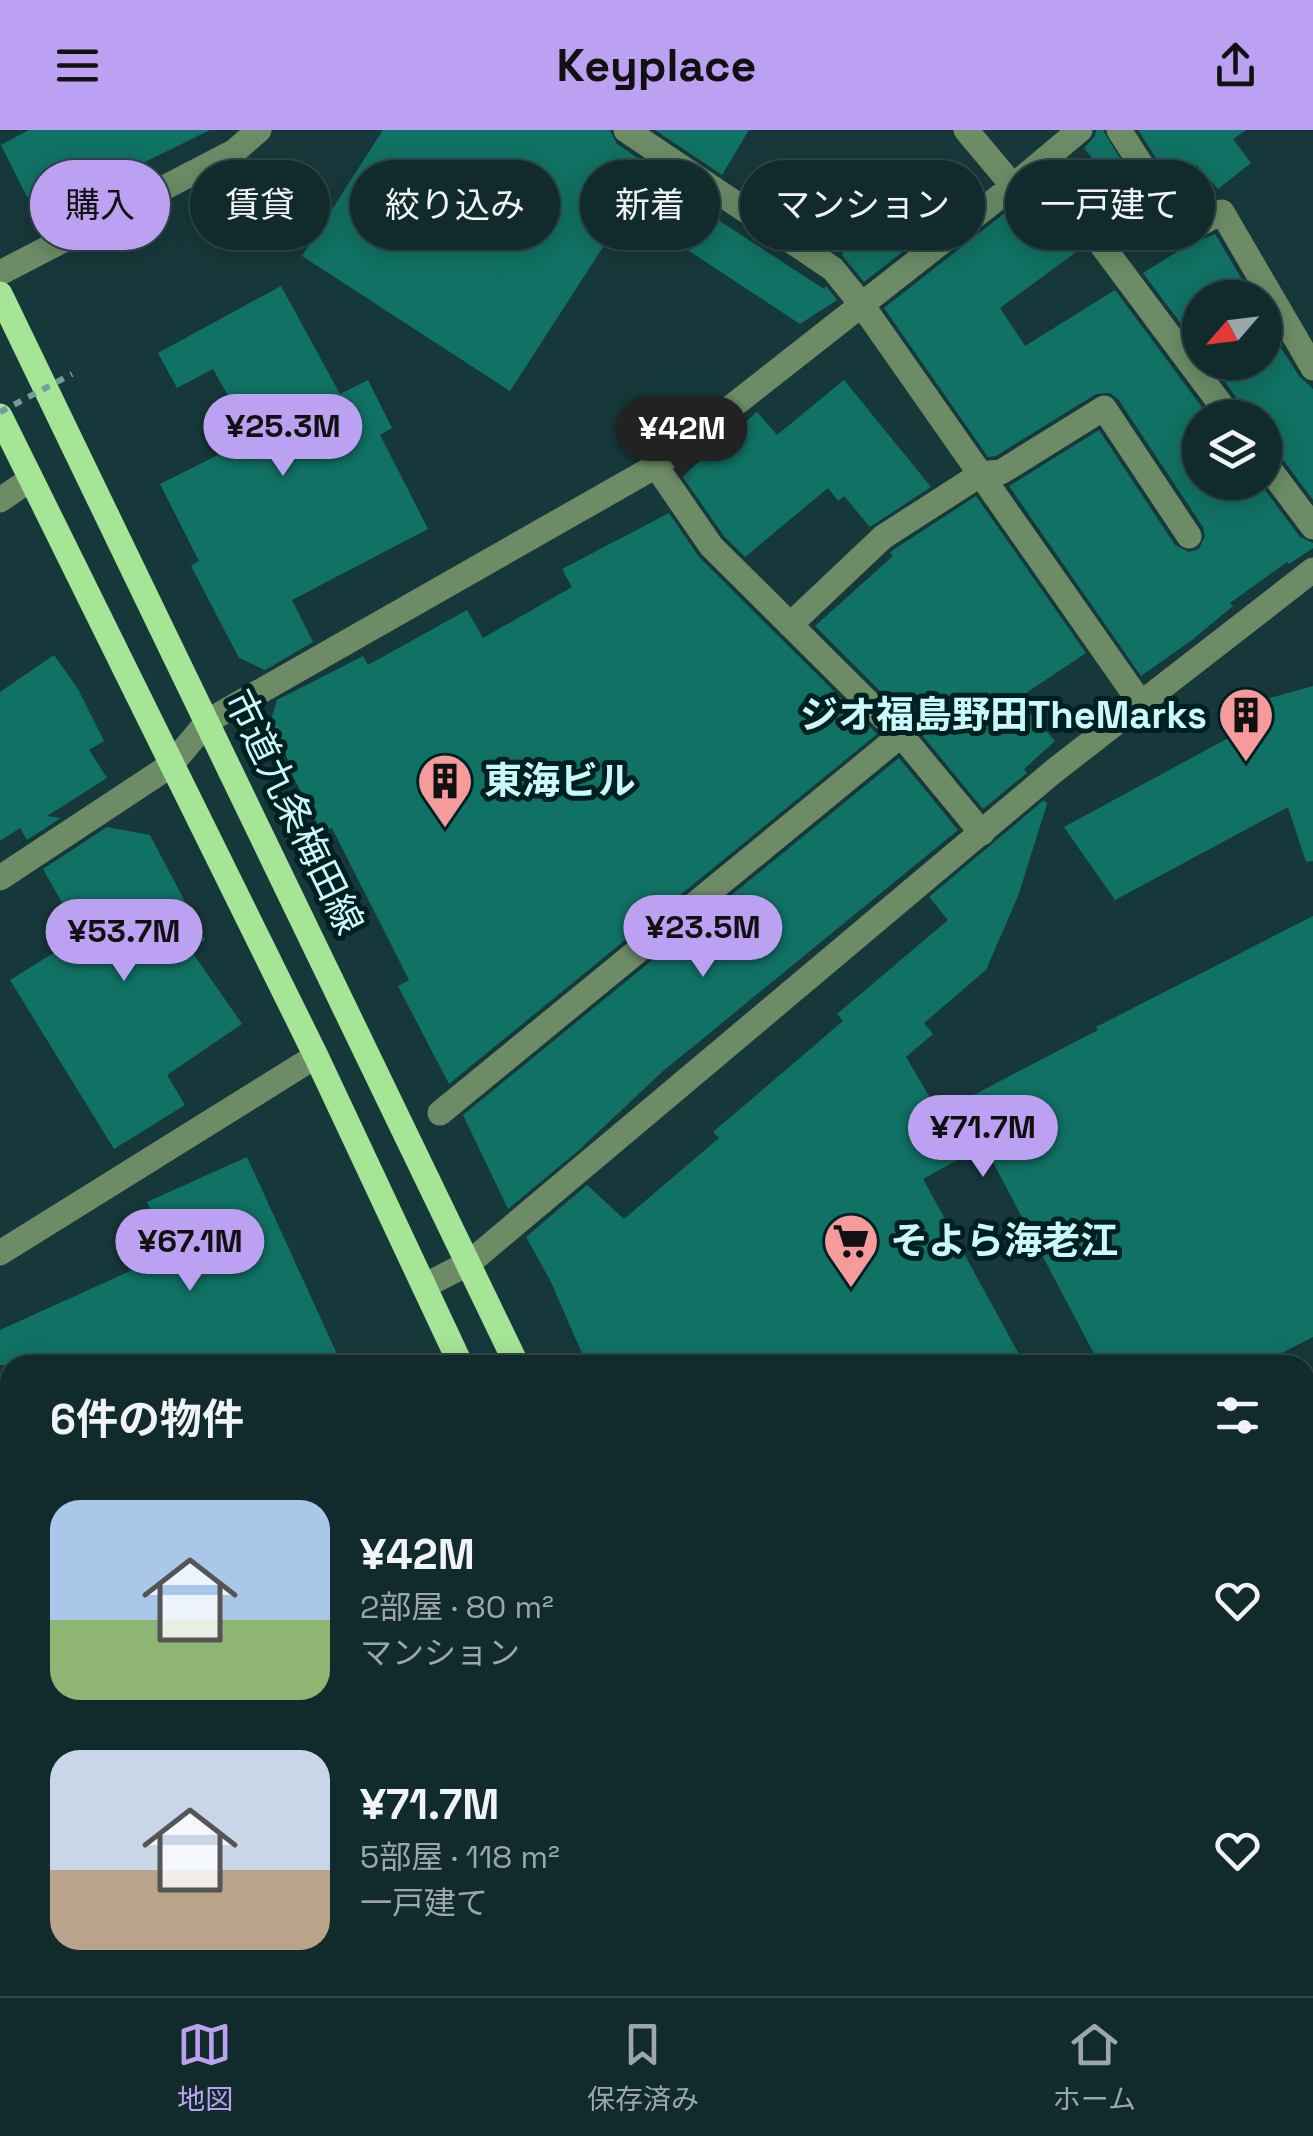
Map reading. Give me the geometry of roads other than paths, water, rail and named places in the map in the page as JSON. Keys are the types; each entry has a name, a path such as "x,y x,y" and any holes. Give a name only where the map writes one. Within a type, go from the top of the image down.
{"main road":[{"name":"市道九条梅田線","path":"0,294 512,1355"},
{"path":"0,414 316,1056 456,1355"}],"street":[{"path":"0,273 234,151 259,130"},
{"path":"626,130 833,269 1142,704"},
{"path":"966,130 1005,176"},
{"path":"1046,160 1080,130"},
{"path":"1120,130 1184,232 1222,212 1313,368"},
{"path":"0,878 171,765 208,721 656,466 1005,192"},
{"path":"1106,250 1218,400"},
{"path":"790,625 883,537 982,474 1001,472 1104,408 1189,536"},
{"path":"656,466 711,546 900,736 982,833"},
{"path":"0,500 31,479"},
{"path":"1282,486 1313,527"},
{"path":"424,1286 469,1263 1054,771 1313,570"},
{"path":"440,1113 900,736"},
{"path":"3,1245 316,1056"}],"place":[{"name":"ジオ福島野田TheMarks","path":"1246,764"},
{"name":"東海ビル","path":"445,830"},
{"name":"そよら海老江","path":"851,1290"}]}
